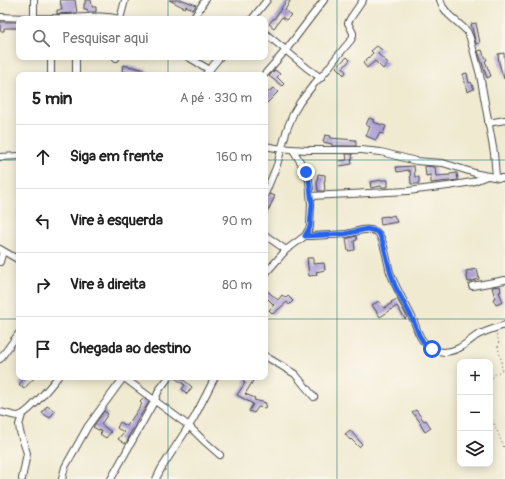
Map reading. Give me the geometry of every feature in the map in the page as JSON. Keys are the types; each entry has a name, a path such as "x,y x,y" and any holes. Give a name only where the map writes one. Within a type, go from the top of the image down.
{"street":[{"path":"34,0 34,16"},
{"path":"120,16 125,0"},
{"path":"195,16 205,0"},
{"path":"254,16 267,0"},
{"path":"267,72 286,50 324,0"},
{"path":"268,187 277,165 287,130 297,107 314,84 321,78 352,40 353,32 348,23 363,0"},
{"path":"440,0 449,15 467,31 470,38 480,75 494,153 496,177"},
{"path":"0,17 16,17"},
{"path":"268,35 321,78"},
{"path":"51,60 51,72"},
{"path":"76,60 76,72"},
{"path":"193,60 210,70 218,60"},
{"path":"488,123 505,120"},
{"path":"268,147 293,150 361,150 381,152 416,160 443,163 478,174 505,178"},
{"path":"268,271 286,250 305,236 310,227 312,204 309,180 293,150"},
{"path":"0,157 16,156"},
{"path":"311,196 408,191 472,182 488,176"},
{"path":"305,236 345,234 367,229 379,233 395,286 413,320 419,335 424,343 432,349 443,352 457,350 477,336 505,325"},
{"path":"268,237 286,250"},
{"path":"0,262 2,250 16,258"},
{"path":"472,286 505,280"},
{"path":"0,359 16,337"},
{"path":"268,358 295,374 314,397"},
{"path":"0,412 17,416 22,415 29,410 55,380"},
{"path":"62,479 65,467 88,426 122,380"},
{"path":"128,380 189,426 220,455"},
{"path":"111,479 155,400 159,390 167,380"},
{"path":"156,479 194,418 213,380"},
{"path":"22,415 19,424 20,432 27,453 22,479"}],"path":[{"path":"493,376 502,370 495,328"},
{"path":"493,420 505,449"}],"building":[{"path":"60,0 75,0 77,13 57,14 57,10 62,10"},
{"path":"85,0 91,0 92,7 96,7 96,12 88,12 87,9 84,9"},
{"path":"169,0 183,0 196,5 193,10 186,6 185,8"},
{"path":"287,0 290,1 285,10 291,15 286,20 282,17 274,28 269,24"},
{"path":"0,22 16,22 16,28 4,28 4,31 0,31"},
{"path":"476,23 480,43 476,44 471,24"},
{"path":"377,46 382,50 378,54 388,63 383,69 375,61 367,68 363,63 373,53 371,51"},
{"path":"482,50 487,60 485,61 491,76 487,78 478,51"},
{"path":"504,53 505,65 504,79 498,54"},
{"path":"347,57 350,60 343,68 346,72 344,75 336,67"},
{"path":"123,65 147,70 147,72 122,71"},
{"path":"275,70 280,74 277,77 284,84 282,86 269,76"},
{"path":"467,73 469,83 471,82 474,89 467,92 463,74"},
{"path":"273,88 278,92 268,102 268,92"},
{"path":"369,118 374,120 373,122 386,126 383,134 380,133 376,140 366,136 370,127 366,125"},
{"path":"325,135 331,136 330,138 356,140 356,146 332,146 332,144 323,142"},
{"path":"346,154 352,154 352,164 340,166 339,161 347,160"},
{"path":"414,166 415,177 419,177 419,184 411,184 410,171 397,172 396,167"},
{"path":"425,166 435,167 436,176 457,173 458,180 431,183 431,175 426,176"},
{"path":"318,174 325,175 325,191 318,191"},
{"path":"388,180 388,187 381,186 371,188 370,182"},
{"path":"270,194 275,196 268,211 268,197"},
{"path":"394,215 397,222 381,225 380,217"},
{"path":"356,236 357,240 354,241 355,250 348,251 346,239"},
{"path":"307,258 313,258 313,264 324,263 325,270 316,272 317,275 309,276"},
{"path":"477,269 479,279 468,282 466,271"},
{"path":"500,286 501,292 499,292 503,302 496,305 493,299 495,298 492,287"},
{"path":"268,292 278,300 282,295 286,298 288,296 293,301 289,305 287,302 273,314 269,310 274,305 268,299"},
{"path":"397,299 407,317 405,319 397,306 380,317 372,305 379,301 384,308"},
{"path":"23,380 32,380 24,389 19,384"},
{"path":"178,380 184,380 192,387 187,394 182,389 185,385"},
{"path":"244,380 253,381 245,394 255,398 254,400 266,403 265,408 258,407 254,413 249,411 253,404 237,395 245,383 243,382"},
{"path":"144,398 149,402 125,444 118,439 124,432 117,428 120,422 127,426 142,404 140,402"},
{"path":"47,406 55,411 50,418 42,413"},
{"path":"416,410 424,421 426,420 431,428 425,432 420,424 421,423 412,412"},
{"path":"104,411 108,414 101,424 111,432 106,438 100,434 102,432 93,427"},
{"path":"350,430 362,444 359,447 345,434"}],"route":[{"path":"306,172 309,180 312,204 310,227 305,236 345,234 367,229 379,233 395,286 413,320 419,335 424,343 432,349"}]}
